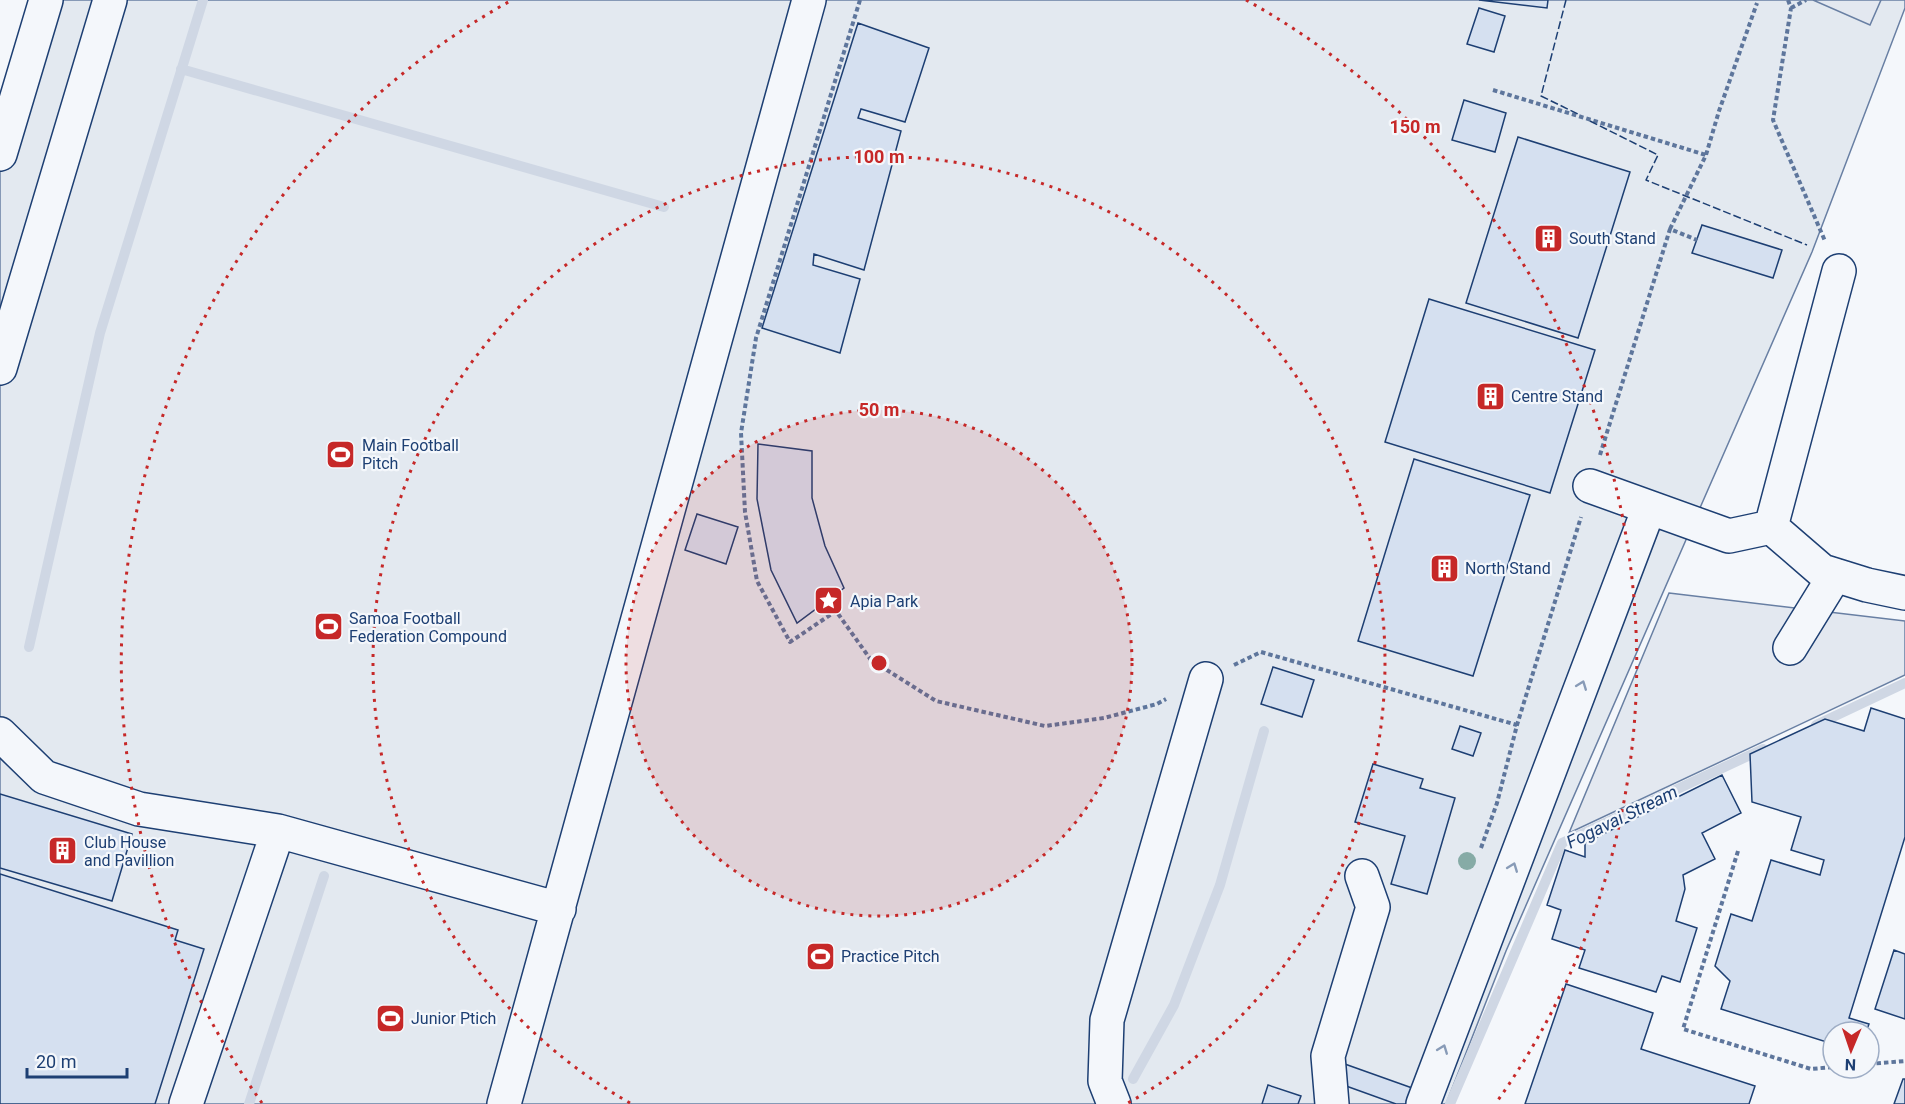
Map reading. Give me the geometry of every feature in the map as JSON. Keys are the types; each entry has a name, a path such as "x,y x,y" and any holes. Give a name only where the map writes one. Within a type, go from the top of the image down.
{"street":[{"path":"0,154 46,0"},
{"path":"0,368 110,0"},
{"path":"504,1104 809,0"},
{"path":"1771,527 1833,258"},
{"path":"1590,486 1730,537 1771,527"},
{"path":"1423,1104 1649,508"},
{"path":"1771,527 1822,570 1867,585 1905,593"},
{"path":"1790,648 1835,575"},
{"path":"1114,1104 1105,1081 1107,1020 1206,679"},
{"path":"0,734 44,777 139,809 278,831 559,909"},
{"path":"186,1104 278,831"},
{"path":"1332,1104 1328,1056 1373,907 1362,876"}],"path":[{"path":"860,0 756,338 741,433 745,512 757,581 789,642 836,610 871,660 936,701 1045,726 1104,718 1157,704 1261,652 1517,725"},
{"path":"1788,0 1791,8 1773,120 1833,258"},
{"path":"1791,8 1806,0"},
{"path":"1477,859 1497,803 1517,725 1670,229 1706,154 1757,3"},
{"path":"1493,90 1706,154"},
{"path":"1670,229 1697,240"},
{"path":"1738,851 1683,1029 1811,1069 1821,1068"},
{"path":"1881,1063 1905,1061"}],"shaded area":[{"name":"Apia Park","path":"37,0 1905,0 1905,8 1812,252 1506,951 1446,1104 0,1104 0,132"},
{"path":"1813,0 1881,0 1870,25"},
{"path":"1669,593 1905,621 1905,675 1569,833"}],"building":[{"path":"1479,0 1548,0 1547,8"},
{"path":"1479,8 1505,16 1494,52 1467,44"},
{"path":"858,23 929,48 905,122 861,109 858,118 901,131 864,270 814,254 813,265 860,279 840,353 762,328"},
{"path":"1464,100 1506,113 1495,152 1452,140"},
{"name":"South Stand","path":"1518,137 1630,172 1578,338 1466,303"},
{"path":"1702,225 1782,250 1773,278 1692,253"},
{"name":"Centre Stand","path":"1429,299 1595,350 1550,493 1385,442"},
{"path":"758,444 812,451 812,498 825,546 844,588 797,623 771,570 757,499"},
{"name":"North Stand","path":"1414,459 1530,495 1473,676 1358,641"},
{"path":"697,514 738,527 726,564 685,550"},
{"path":"1273,667 1314,680 1302,717 1261,704"},
{"path":"1871,708 1905,719 1905,837 1849,1018 1856,1020 1821,1020 1821,1040 1721,1009 1730,981 1715,966 1731,914 1752,921 1771,860 1820,875 1824,860 1791,850 1801,817 1752,802 1750,754 1825,719 1864,731"},
{"path":"1460,726 1481,733 1473,756 1452,749"},
{"path":"1373,764 1423,779 1420,788 1455,798 1427,894 1391,884 1405,836 1355,822"},
{"path":"1722,775 1741,813 1702,833 1715,859 1683,875 1685,889 1676,921 1697,928 1680,982 1662,976 1656,992 1579,968 1585,950 1552,939 1561,910 1547,905 1565,850 1585,857 1585,843"},
{"name":"Club House and Pavillion","path":"0,794 132,834 112,901 0,868"},
{"path":"0,874 178,930 175,940 204,949 155,1104 0,1104"},
{"path":"1894,950 1905,954 1905,1019 1875,1009"},
{"path":"1566,984 1653,1013 1641,1049 1755,1086 1749,1104 1525,1104"},
{"path":"1342,1063 1415,1089 1410,1104 1396,1104 1335,1082"},
{"path":"1903,1079 1905,1079 1905,1104 1894,1104"},
{"path":"1268,1085 1301,1096 1298,1104 1262,1104"}],"waterway":[{"path":"29,647 100,333 203,0"},
{"path":"181,69 664,207"},
{"name":"Fogavai Stream","path":"1816,725 1905,683"},
{"path":"1133,1079 1174,1005 1220,885 1264,731"},
{"name":"Fogavai Stream","path":"1450,1104 1562,843 1763,749"},
{"path":"249,1104 324,876"}],"fence":[{"path":"1566,0 1541,96 1580,115"},
{"path":"1590,121 1658,155 1646,180 1807,245"}],"place":[{"name":"South Stand","path":"1548,238"},
{"name":"Centre Stand","path":"1490,396"},
{"name":"Main Football Pitch","path":"341,454"},
{"name":"North Stand","path":"1444,568"},
{"name":"Apia Park","path":"829,601"},
{"name":"Samoa Football Federation Compound","path":"328,627"},
{"name":"Club House and Pavillion","path":"63,851"},
{"name":"Practice Pitch","path":"820,956"},
{"name":"Junior Ptich","path":"390,1018"}]}
